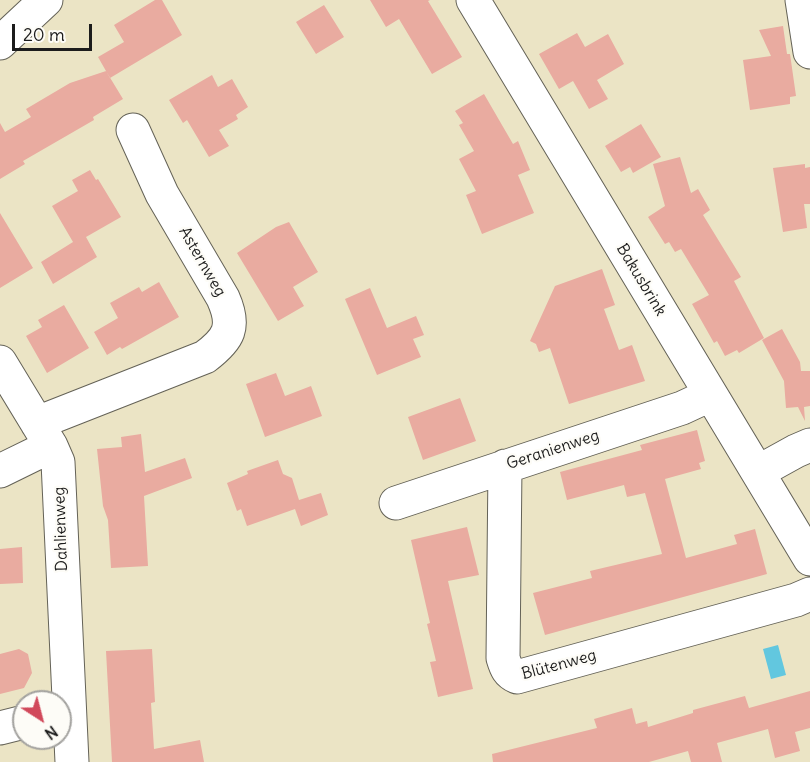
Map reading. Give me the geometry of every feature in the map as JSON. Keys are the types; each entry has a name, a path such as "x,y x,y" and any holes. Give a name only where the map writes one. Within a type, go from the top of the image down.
{"street":[{"path":"0,43 46,0"},
{"name":"Bakusbrink","path":"473,0 810,559"},
{"path":"802,0 810,52"},
{"name":"Asternweg","path":"0,471 44,435 205,357 223,343 230,327 230,312 162,194 133,130"},
{"name":"Dahlienweg","path":"0,362 58,462 63,690"},
{"name":"Geranienweg","path":"396,503 682,408 710,395"},
{"path":"758,472 810,446"},
{"name":"Blütenweg","path":"505,466 503,658 506,668 517,677 796,600 810,594"}],"water":[{"path":"778,645 786,675 771,679 763,649"}],"building":[{"path":"155,0 162,0 182,35 110,78 98,57 124,42 114,25"},
{"path":"370,0 430,0 428,1 462,57 432,74 399,19 386,27"},
{"path":"324,5 344,37 316,54 296,22"},
{"path":"783,26 796,96 790,97 790,104 750,110 743,60 771,56 759,30"},
{"path":"577,33 585,47 608,34 624,64 597,80 608,99 589,109 573,81 559,89 539,54"},
{"path":"106,71 123,99 93,117 94,120 23,161 25,164 0,179 0,123 5,132 31,117 26,109 70,83"},
{"path":"212,75 218,87 232,79 248,107 236,115 238,119 219,130 229,146 209,157 187,120 183,123 169,100"},
{"path":"484,94 513,144 518,141 530,170 518,175 534,213 482,234 466,195 476,191 459,159 474,151 459,125 463,123 455,111"},
{"path":"641,124 661,157 633,173 630,167 621,172 605,146"},
{"path":"680,157 691,193 698,189 710,210 703,215 741,277 734,281 764,338 739,353 737,350 725,356 717,341 714,343 692,304 709,295 681,249 675,252 669,242 665,244 648,217 665,206 653,164"},
{"path":"805,164 805,168 810,167 810,204 804,204 807,228 783,232 773,168"},
{"path":"90,170 121,217 86,237 97,257 53,284 41,262 73,242 52,206 78,191 72,180"},
{"path":"0,213 33,268 0,288"},
{"path":"289,222 318,272 293,287 304,306 278,321 237,253 276,227"},
{"path":"602,269 615,305 604,309 619,350 632,345 645,381 569,404 550,348 539,352 536,344 530,341 555,286"},
{"path":"159,282 179,317 107,355 94,332 118,318 110,303 139,287 142,292"},
{"path":"370,288 387,328 416,316 424,335 413,339 421,357 377,375 345,299"},
{"path":"64,305 89,348 47,373 26,336 42,327 38,320"},
{"path":"782,329 800,362 801,371 810,371 810,406 804,407 805,421 798,407 786,408 784,381 762,340"},
{"path":"276,373 285,396 311,386 322,416 265,437 246,384"},
{"path":"460,398 476,441 423,460 408,417"},
{"path":"697,430 705,461 699,463 701,469 665,479 686,558 737,544 734,535 755,529 767,574 545,635 533,593 592,578 590,571 662,554 645,493 627,497 624,485 567,500 560,472 642,450 640,445"},
{"path":"141,434 145,472 185,458 192,478 144,496 148,566 111,568 108,520 103,506 97,449 122,447 121,437"},
{"path":"278,460 283,474 292,478 299,500 321,493 328,515 301,526 295,509 247,526 241,509 237,511 227,483 248,474 247,471"},
{"path":"467,527 479,575 448,581 473,689 438,697 430,662 436,661 427,624 430,623 411,540"},
{"path":"22,547 23,583 0,584 0,549"},
{"path":"19,649 28,654 32,673 24,688 0,694 0,654"},
{"path":"152,649 155,702 151,703 154,749 200,740 204,762 112,762 106,651"},
{"path":"810,691 810,728 795,732 800,751 775,758 768,729 717,743 722,762 691,762 688,751 649,762 493,762 492,754 597,728 594,719 632,708 636,724 647,721 648,727 693,713 693,710 745,696 749,708"}]}
